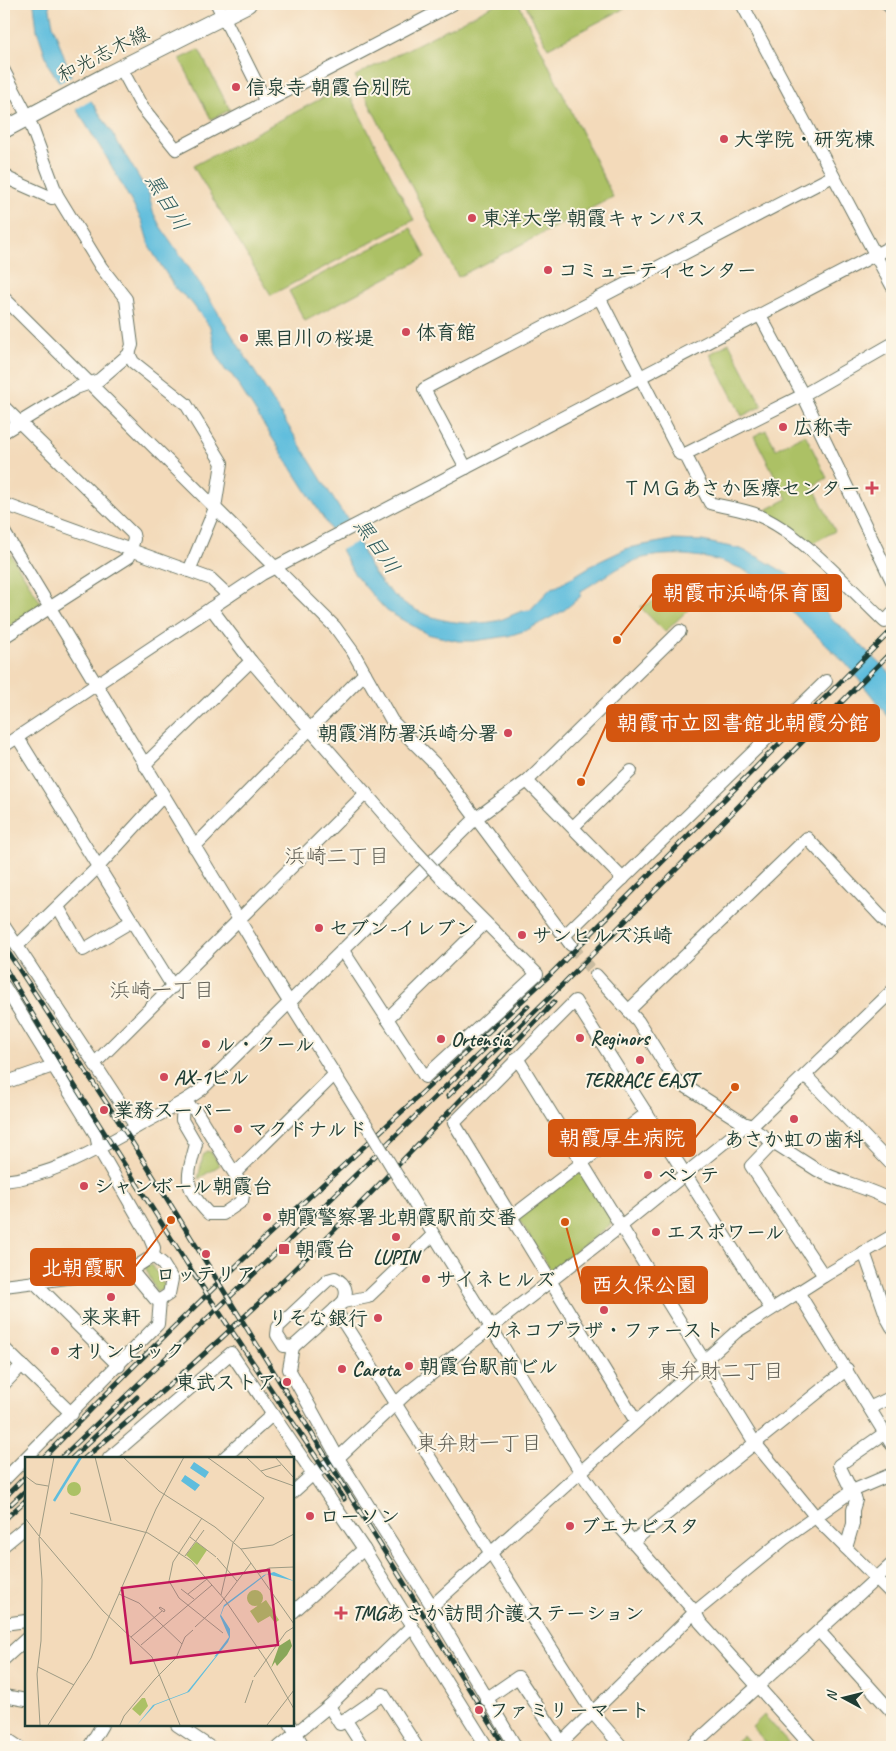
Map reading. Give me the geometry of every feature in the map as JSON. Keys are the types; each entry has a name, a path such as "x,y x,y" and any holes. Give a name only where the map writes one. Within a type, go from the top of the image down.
{"main road":[{"name":"和光志木線","path":"4,130 104,77 221,10 248,4"}],"street":[{"path":"120,68 142,107 176,149 453,4"},
{"path":"742,4 892,286"},
{"path":"887,4 892,9"},
{"path":"221,10 266,102"},
{"path":"4,71 28,117 57,194 101,267 126,299 132,345 129,354 100,380 76,388 4,432"},
{"path":"4,173 9,179 52,198 57,194"},
{"path":"466,468 424,389 833,176"},
{"path":"4,746 274,567 642,378 892,246"},
{"path":"599,297 680,454 685,454 802,395 892,344"},
{"path":"4,298 335,626 365,673 392,721 437,766 475,819 568,940 623,879 826,681"},
{"path":"760,315 802,395 892,581"},
{"path":"129,354 133,362 186,404 222,463 215,508 190,571"},
{"path":"4,407 133,534 134,539 129,557 120,564 49,606 4,637"},
{"path":"685,454 710,503 755,514 781,527 810,551 885,622 892,614"},
{"path":"4,504 211,579 229,596"},
{"path":"4,532 290,1004 580,1471 632,1542 695,1612 700,1622 812,1747"},
{"path":"211,608 251,661 414,850 537,974 424,1077 342,949"},
{"path":"4,1181 32,1176 99,1149 202,1089 475,819 527,781 680,631"},
{"path":"144,765 251,661"},
{"path":"194,847 365,673"},
{"path":"18,738 173,987"},
{"path":"573,827 631,771"},
{"path":"527,781 623,879"},
{"path":"95,1063 366,793"},
{"path":"17,946 98,867 163,796"},
{"path":"629,1010 807,838 892,928"},
{"path":"58,907 83,950 132,921"},
{"path":"387,1019 485,923"},
{"path":"4,926 136,1127"},
{"path":"596,975 629,1010 674,1079 827,1175 862,1186 892,1201"},
{"path":"4,986 96,1135 99,1149 149,1236 154,1248 153,1256"},
{"path":"294,1491 313,1474 338,1458 395,1403 749,1125 805,1075 892,990"},
{"path":"635,1420 549,1282 454,1123 575,1001 771,1309"},
{"path":"517,1058 755,1443 815,1516 892,1594"},
{"path":"4,1083 53,1066"},
{"path":"236,1173 335,1074"},
{"path":"805,1075 892,1165"},
{"path":"182,1102 196,1111 236,1173 244,1189 244,1198 223,1214 213,1216 209,1214 190,1186 187,1178 196,1144 182,1120 182,1102"},
{"path":"510,1218 647,1113"},
{"path":"196,1144 208,1141 217,1144"},
{"path":"774,1142 751,1166 824,1276"},
{"path":"339,1306 368,1297 433,1235"},
{"path":"432,1606 635,1420 736,1332 824,1276 892,1236"},
{"path":"864,1252 887,1318 892,1327"},
{"path":"4,1286 131,1270 153,1256"},
{"path":"153,1256 162,1263 172,1279 169,1294 160,1300"},
{"path":"131,1270 155,1299 160,1300"},
{"path":"328,1280 338,1280 346,1288 339,1306 293,1347 287,1348 279,1339 278,1327 328,1280"},
{"path":"34,1282 119,1366"},
{"path":"798,1292 871,1407 892,1445"},
{"path":"28,1457 72,1414 158,1324 160,1300"},
{"path":"339,1306 395,1403 489,1554 592,1712 622,1747"},
{"path":"293,1347 289,1369 338,1458 432,1606 516,1747"},
{"path":"4,1348 72,1414"},
{"path":"117,1456 231,1353 364,1549 487,1747"},
{"path":"4,1384 22,1365"},
{"path":"632,1542 847,1369"},
{"path":"871,1407 892,1397"},
{"path":"225,1457 272,1415"},
{"path":"846,1548 853,1524 853,1510 856,1500 839,1465 886,1433"},
{"path":"4,1480 25,1460"},
{"path":"486,1698 518,1677 559,1745 695,1612 815,1516 852,1491 892,1474"},
{"path":"4,1545 25,1528"},
{"path":"294,1611 364,1549"},
{"path":"691,1747 892,1564"},
{"path":"4,1624 25,1621"},
{"path":"279,1747 293,1729 329,1706 412,1626"},
{"path":"819,1631 892,1712"},
{"path":"4,1659 25,1640"},
{"path":"329,1706 340,1724 383,1694 417,1747"},
{"path":"4,1696 25,1700"},
{"path":"345,1719 363,1747"},
{"path":"89,1747 101,1726"},
{"path":"182,1726 210,1747"},
{"path":"293,1729 304,1747"},
{"path":"4,1737 20,1747"}],"green space":[{"path":"496,4 519,4 613,197 458,277 355,76"},
{"path":"525,4 633,4 548,48"},
{"path":"199,50 230,110 211,119 180,59"},
{"path":"345,86 414,220 271,295 193,166"},
{"path":"411,228 426,257 305,321 289,291"},
{"path":"729,343 762,406 742,416 710,354"},
{"path":"766,430 776,449 805,434 827,478 813,486 835,531 811,544 767,515 768,509 787,499 754,436"},
{"path":"4,544 41,603 40,607 7,628 4,628"},
{"path":"661,598 697,601 665,632 640,607"},
{"path":"206,1151 211,1152 220,1165 198,1179 203,1156"},
{"path":"577,1173 584,1174 612,1219 610,1225 551,1271 518,1218"},
{"path":"152,1265 165,1286 164,1290 156,1291 145,1267"},
{"path":"764,1715 789,1743 785,1747 770,1747 752,1727"},
{"path":"743,1735 753,1747 730,1747"}],"water":[{"path":"34,4 49,4 53,25 70,74 80,84 109,128 149,194 153,212 160,226 201,285 341,511 351,523 369,565 380,581 393,594 424,614 441,619 459,623 497,621 522,611 530,610 551,588 628,548 671,540 702,541 741,549 794,578 834,622 843,628 892,675 892,702 887,701 892,711 892,721 847,665 785,605 774,590 759,578 742,569 701,557 661,555 635,561 619,568 581,591 580,597 563,611 527,630 508,636 474,641 458,641 427,634 387,611 353,572 328,525 232,375 225,370 216,353 210,327 191,302 176,289 150,248 142,221 107,158 49,66 37,30"}],"pier":[{"path":"74,75 82,82 92,100 74,110 59,83"},
{"path":"352,519 360,540 339,551 328,531"}],"tunnel":[{"path":"571,945 596,975"}],"railway":[{"path":"44,1457 267,1236 552,973 892,630"},
{"path":"448,1096 562,985 892,651"},
{"path":"4,946 132,1142 505,1747"},
{"path":"4,966 73,1083 193,1273 344,1499"},
{"path":"86,1457 191,1366 327,1237 554,1002"},
{"path":"62,1457 282,1247 528,1006"},
{"path":"73,1457 137,1397"},
{"path":"4,1498 25,1477"},
{"path":"11,1504 25,1491"},
{"path":"4,1520 25,1501"}],"place":[{"name":"信泉寺 朝霞台別院","path":"236,87"},
{"name":"大学院・研究棟","path":"724,139"},
{"name":"東洋大学 朝霞キャンパス","path":"472,218"},
{"name":"コミュニティセンター","path":"548,270"},
{"name":"体育館","path":"406,332"},
{"name":"黒目川の桜堤","path":"244,338"},
{"name":"広称寺","path":"783,427"},
{"name":"ＴＭＧあさか医療センター","path":"872,488"},
{"name":"朝霞市浜崎保育園","path":"617,640"},
{"name":"朝霞消防署浜崎分署","path":"508,733"},
{"name":"朝霞市立図書館北朝霞分館","path":"581,782"},
{"name":"セブン-イレブン","path":"319,928"},
{"name":"サンヒルズ浜崎","path":"522,935"},
{"name":"Reginors","path":"580,1038"},
{"name":"Ortensia","path":"441,1039"},
{"name":"ル・クール","path":"206,1044"},
{"name":"TERRACE EAST","path":"640,1060"},
{"name":"AX-1ビル","path":"164,1077"},
{"name":"朝霞厚生病院","path":"735,1087"},
{"name":"業務スーパー","path":"104,1110"},
{"name":"あさか虹の歯科","path":"794,1119"},
{"name":"マクドナルド","path":"238,1129"},
{"name":"ペンテ","path":"648,1175"},
{"name":"シャンボール朝霞台","path":"84,1186"},
{"name":"朝霞警察署北朝霞駅前交番","path":"267,1217"},
{"name":"北朝霞駅","path":"171,1220"},
{"name":"西久保公園","path":"565,1222"},
{"name":"エスポワール","path":"656,1232"},
{"name":"LUPIN","path":"396,1237"},
{"name":"朝霞台","path":"284,1249"},
{"name":"ロッテリア","path":"206,1254"},
{"name":"サイネヒルズ","path":"426,1279"},
{"name":"来来軒","path":"111,1297"},
{"name":"カネコプラザ・ファースト","path":"604,1310"},
{"name":"りそな銀行","path":"378,1318"},
{"name":"オリンピック","path":"55,1351"},
{"name":"朝霞台駅前ビル","path":"409,1366"},
{"name":"Carota","path":"342,1369"},
{"name":"東武ストア","path":"287,1382"},
{"name":"ローソン","path":"310,1516"},
{"name":"ブエナビスタ","path":"570,1526"},
{"name":"TMGあさか訪問介護ステーション","path":"341,1613"},
{"name":"ファミリーマート","path":"479,1710"}],"district":[{"name":"浜崎二丁目","path":"337,856"},
{"name":"浜崎一丁目","path":"162,990"},
{"name":"東弁財二丁目","path":"721,1371"},
{"name":"東弁財一丁目","path":"479,1443"}],"water label":[{"name":"黒目川","path":"167,202"},
{"name":"黒目川","path":"377,546"}]}
